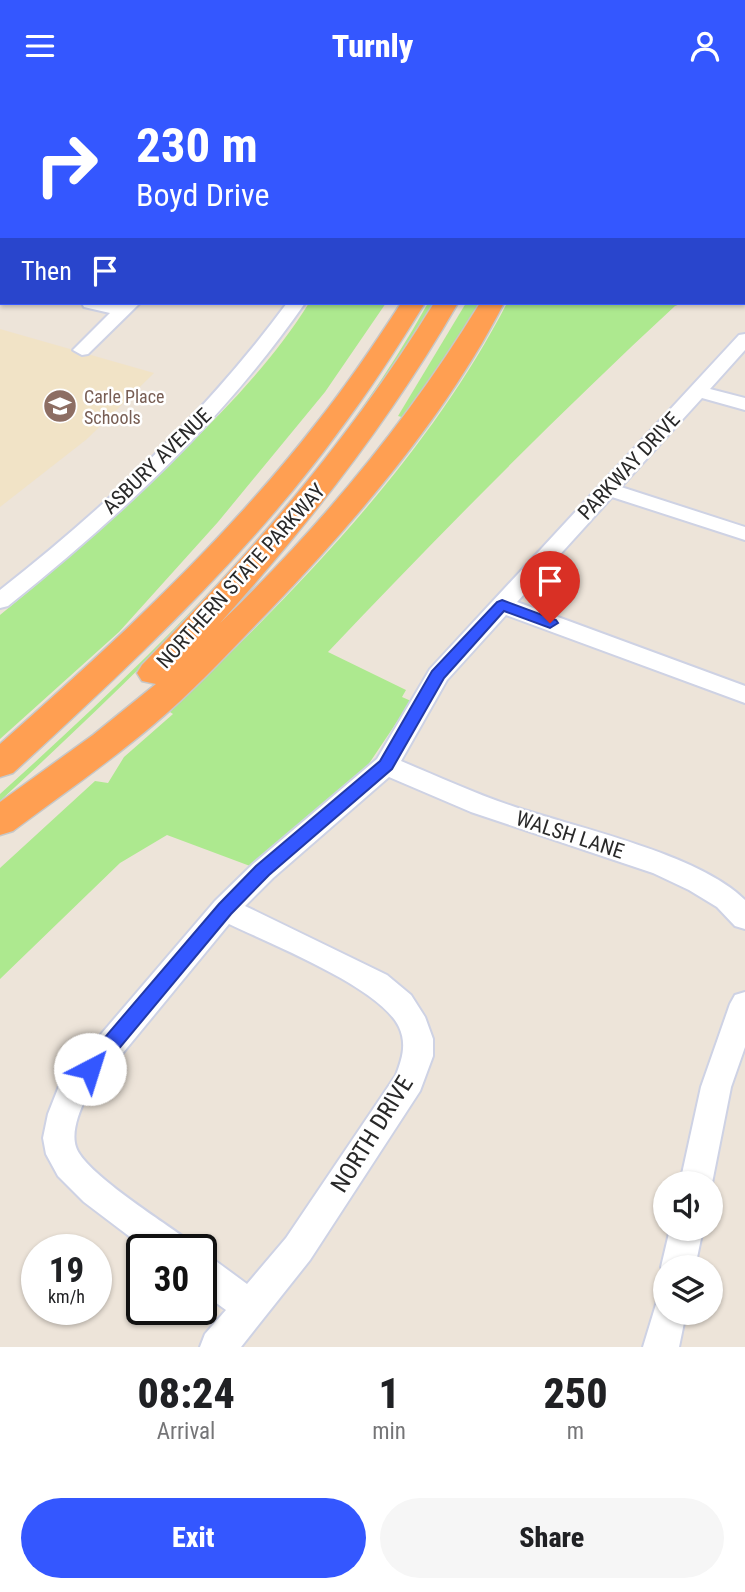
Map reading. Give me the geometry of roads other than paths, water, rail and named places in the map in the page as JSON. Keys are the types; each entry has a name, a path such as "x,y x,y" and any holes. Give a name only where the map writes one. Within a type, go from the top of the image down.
{"highway":[{"path":"366,376 383,324 395,305"},
{"name":"NORTHERN STATE PARKWAY","path":"0,764 115,660 205,569 304,457 366,376 412,305"},
{"name":"NORTHERN STATE PARKWAY","path":"0,821 145,683 268,550 359,439 416,356 445,305"},
{"path":"0,821 141,716 276,585 411,428 456,363 491,305"}],"street":[{"path":"108,305 127,307"},
{"name":"ASBURY AVENUE","path":"0,601 46,566 157,465 240,377 294,305"},
{"path":"82,350 127,307"},
{"name":"PARKWAY DRIVE","path":"153,1234 89,1186 62,1153 61,1122 72,1091 225,909 263,871 386,765 438,675 745,339"},
{"path":"698,391 745,404"},
{"path":"607,489 745,534"},
{"path":"502,605 745,695"},
{"name":"WALSH LANE","path":"386,765 481,805 606,845 668,869 710,887 745,918"},
{"name":"NORTH DRIVE","path":"218,1347 298,1249 409,1081 418,1056 418,1039 414,1026 401,1004 377,984 225,909"},
{"path":"698,1171 716,1087 745,1004"},
{"path":"217,1283 250,1307"},
{"path":"662,1347 667,1325"}],"place":[{"name":"Carle Place Schools","path":"60,406"}]}
